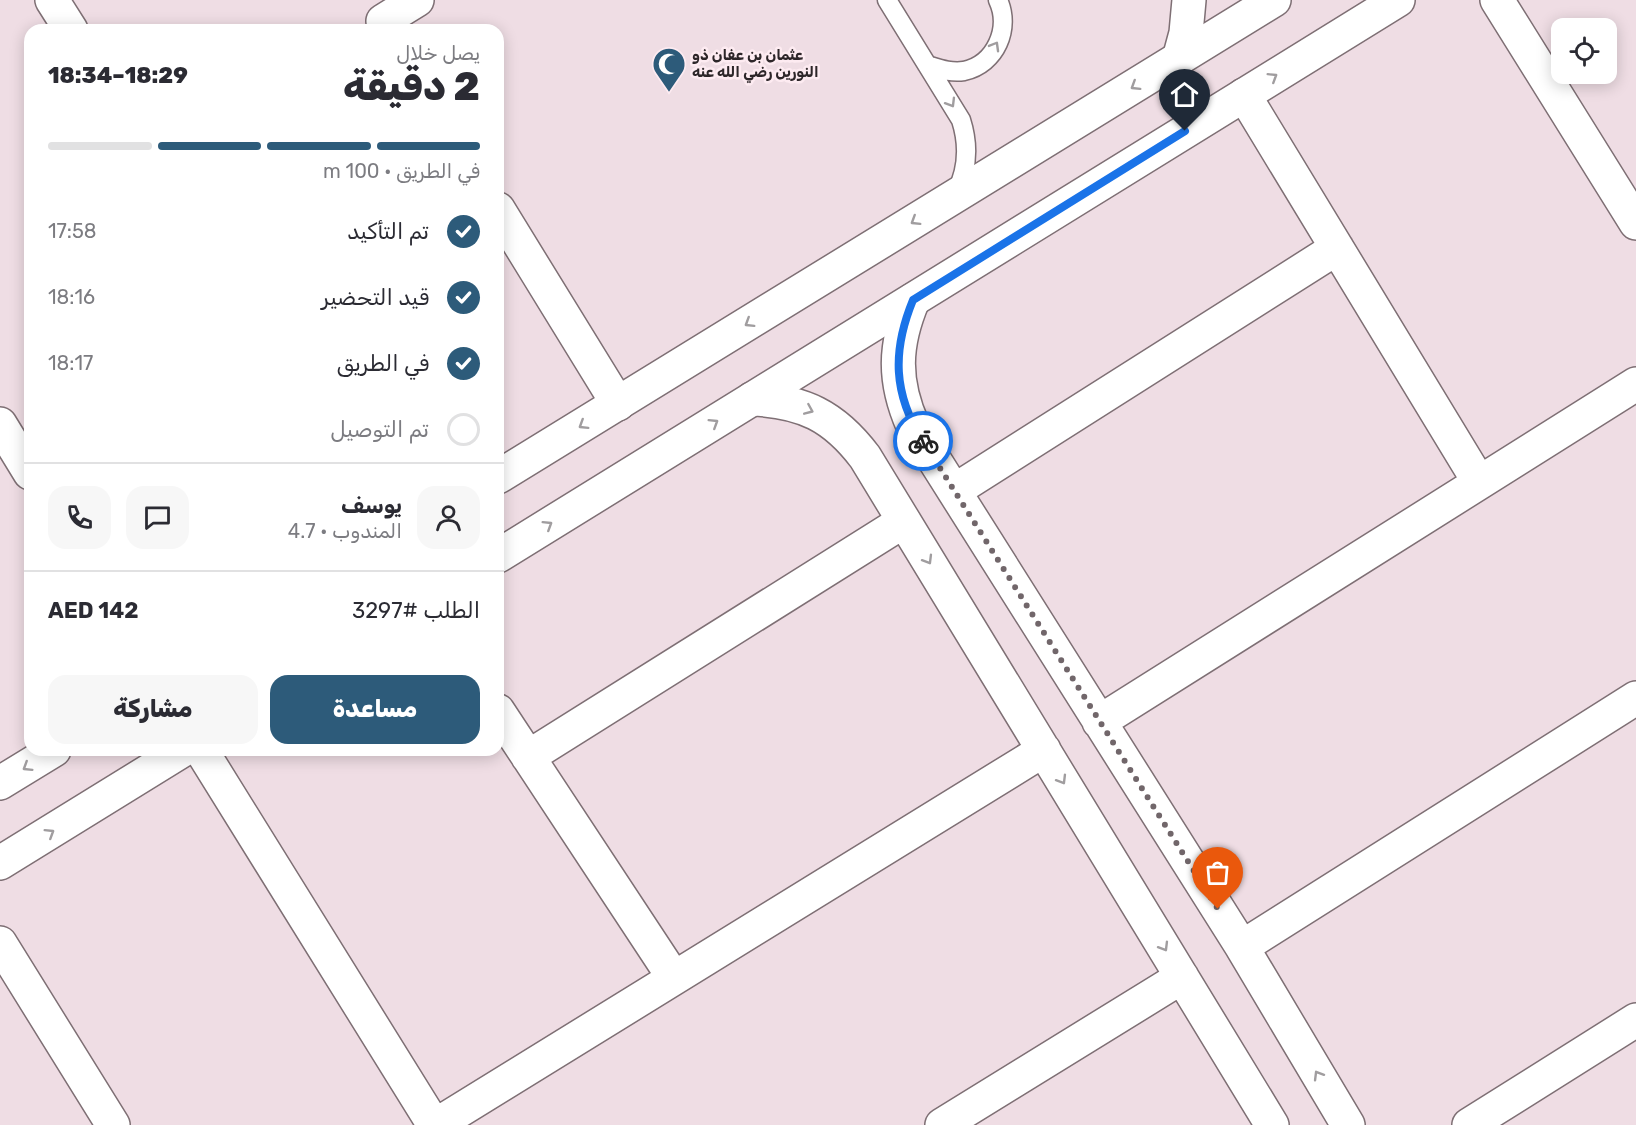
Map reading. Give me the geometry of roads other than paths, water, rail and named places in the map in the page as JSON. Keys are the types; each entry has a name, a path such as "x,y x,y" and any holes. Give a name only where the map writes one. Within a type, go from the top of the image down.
{"street":[{"path":"52,0 67,24"},
{"path":"380,17 417,0"},
{"path":"1179,59 1186,33 1189,0"},
{"path":"504,473 1274,0"},
{"path":"504,552 1398,0"},
{"path":"1497,0 1636,223"},
{"path":"1244,95 1479,482"},
{"path":"504,219 618,404"},
{"path":"954,490 1337,248"},
{"path":"913,300 904,320 899,341 898,363 900,385 913,426 1242,947 1348,1125"},
{"path":"1099,722 1636,384"},
{"path":"752,399 796,404 817,412 852,439 865,457 1272,1125"},
{"path":"0,424 24,463"},
{"path":"528,757 904,521"},
{"path":"1242,947 1636,698"},
{"path":"504,720 674,978"},
{"path":"205,756 435,1125 1044,750"},
{"path":"0,783 44,756"},
{"path":"0,864 173,756"},
{"path":"0,943 113,1125"},
{"path":"942,1125 1182,977"},
{"path":"1469,1125 1636,1020"}],"lane":[{"path":"887,0 961,120 966,134 966,166 954,198"},
{"path":"927,65 946,72 966,70 983,62 996,48 1003,30 1003,10 998,0"}],"place":[{"name":"عثمان بن عفان ذو النورين رضي الله عنه","path":"669,93"}]}
